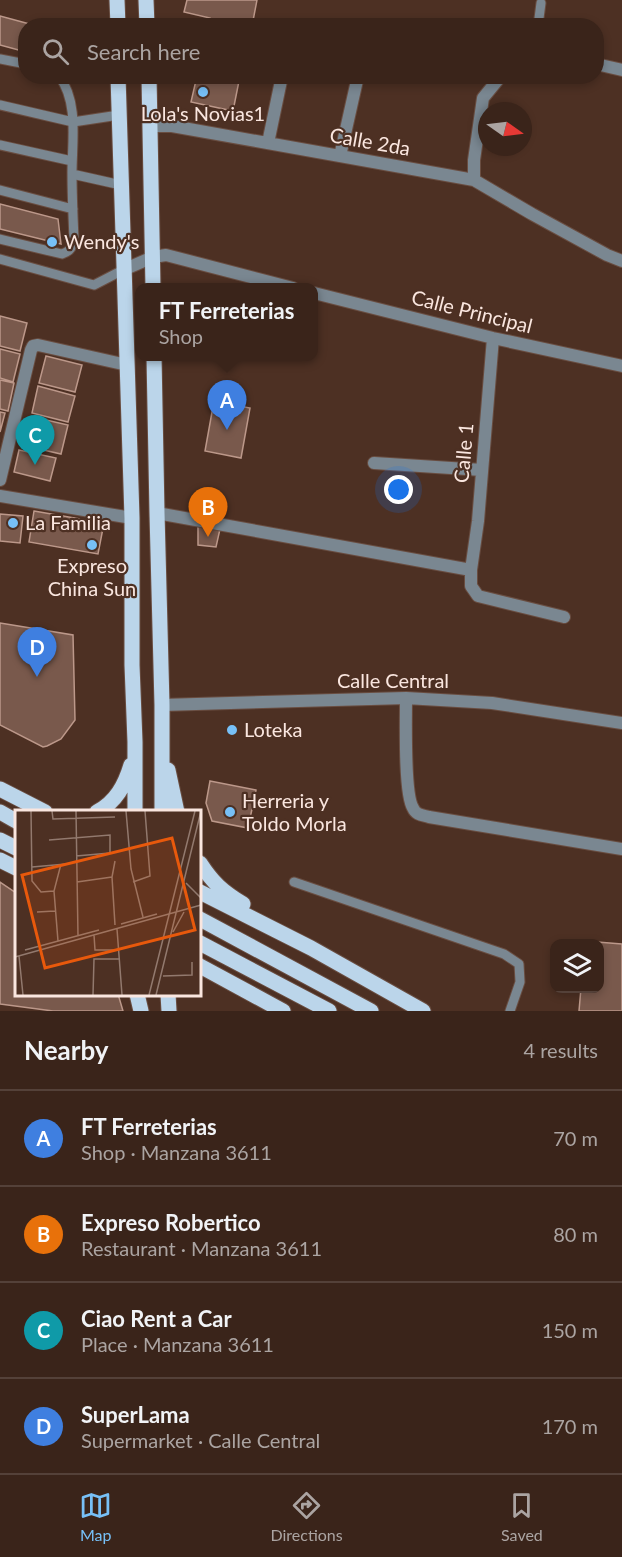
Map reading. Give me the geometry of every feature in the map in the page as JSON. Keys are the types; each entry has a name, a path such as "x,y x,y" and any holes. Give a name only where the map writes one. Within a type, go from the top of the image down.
{"main road":[{"path":"117,0 118,18"},
{"path":"146,0 147,18"},
{"path":"118,84 132,518 135,810"},
{"path":"149,84 153,283"},
{"path":"154,361 163,739 162,810"},
{"path":"163,739 177,810"},
{"path":"100,810 111,802 123,785 132,760 135,741"},
{"path":"0,789 44,810"},
{"path":"0,812 15,820"},
{"path":"0,840 15,848"},
{"path":"0,860 15,868"},
{"path":"201,865 211,880 224,892 311,948"},
{"path":"201,893 311,948 423,1011"},
{"path":"201,920 371,1011"},
{"path":"201,944 329,1011"},
{"path":"201,967 283,1011"},
{"path":"137,996 141,1011"},
{"path":"144,996 146,1011"},
{"path":"168,996 169,1011"}],"street":[{"path":"604,66 622,70"},
{"path":"268,143 280,84"},
{"path":"340,156 356,84"},
{"path":"494,84 483,98 474,160 474,180 532,214 622,261"},
{"name":"Calle 2da","path":"151,126 172,126 474,180"},
{"path":"123,270 153,257 166,255 274,283"},
{"name":"Calle Principal","path":"318,294 494,338 622,366"},
{"name":"Calle 1","path":"471,570 478,521 494,338"},
{"path":"0,480 33,346 38,345 127,365"},
{"path":"374,463 482,470"},
{"path":"0,496 132,518"},
{"path":"157,513 471,570 471,586 478,596 564,617"},
{"path":"406,698 409,789 411,806 417,814 622,849"},
{"name":"Calle Central","path":"162,705 406,698 492,703 622,723"}],"lane":[{"path":"539,18 541,3"},
{"path":"0,58 18,62"},
{"path":"0,239 62,254 69,252 72,247 74,239 73,122 65,84"},
{"path":"0,105 73,122 119,115"},
{"path":"0,145 72,161"},
{"path":"72,174 121,185"},
{"path":"0,190 73,209"},
{"path":"0,259 94,285 123,270"},
{"path":"294,882 504,954 519,964 520,982 510,1011"}],"building":[{"path":"187,0 257,0 254,18 210,18 184,12"},
{"path":"0,16 18,21 18,50 0,45"},
{"path":"195,84 238,84 233,111 191,102"},
{"path":"0,204 58,219 61,244 0,229"},
{"path":"0,316 27,323 20,351 0,346"},
{"path":"0,349 20,354 13,382 0,378"},
{"path":"46,356 82,365 75,392 39,383"},
{"path":"0,380 14,383 8,411 0,409"},
{"path":"38,386 75,396 68,422 32,413"},
{"path":"214,401 250,408 241,458 205,451"},
{"path":"0,412 5,413 0,432"},
{"path":"33,417 68,425 61,454 26,446"},
{"path":"19,450 56,458 50,481 14,472"},
{"path":"34,511 104,523 98,554 29,542"},
{"path":"0,514 23,516 20,543 0,541"},
{"path":"198,524 220,529 216,547 198,545"},
{"path":"0,623 73,635 75,720 61,739 47,746 43,747 0,725"},
{"name":"Herreria y Toldo Morla","path":"210,781 256,790 248,828 212,821 206,803"},
{"path":"0,882 15,892 15,996 119,996 123,1011 53,1011 0,1004"},
{"path":"604,943 622,944 622,1011 579,1011 581,993 604,993"}],"place":[{"name":"Lola's Novias1","path":"203,92"},
{"name":"Wendy's","path":"52,242"},
{"name":"FT Ferreterias","path":"227,430"},
{"name":"Ciao Rent a Car","path":"35,465"},
{"name":"La Familia","path":"13,523"},
{"name":"Expreso Robertico","path":"208,537"},
{"name":"Expreso China Sun","path":"92,545"},
{"name":"SuperLama","path":"37,677"},
{"name":"Loteka","path":"232,730"},
{"name":"Herreria y Toldo Morla","path":"230,812"}]}
